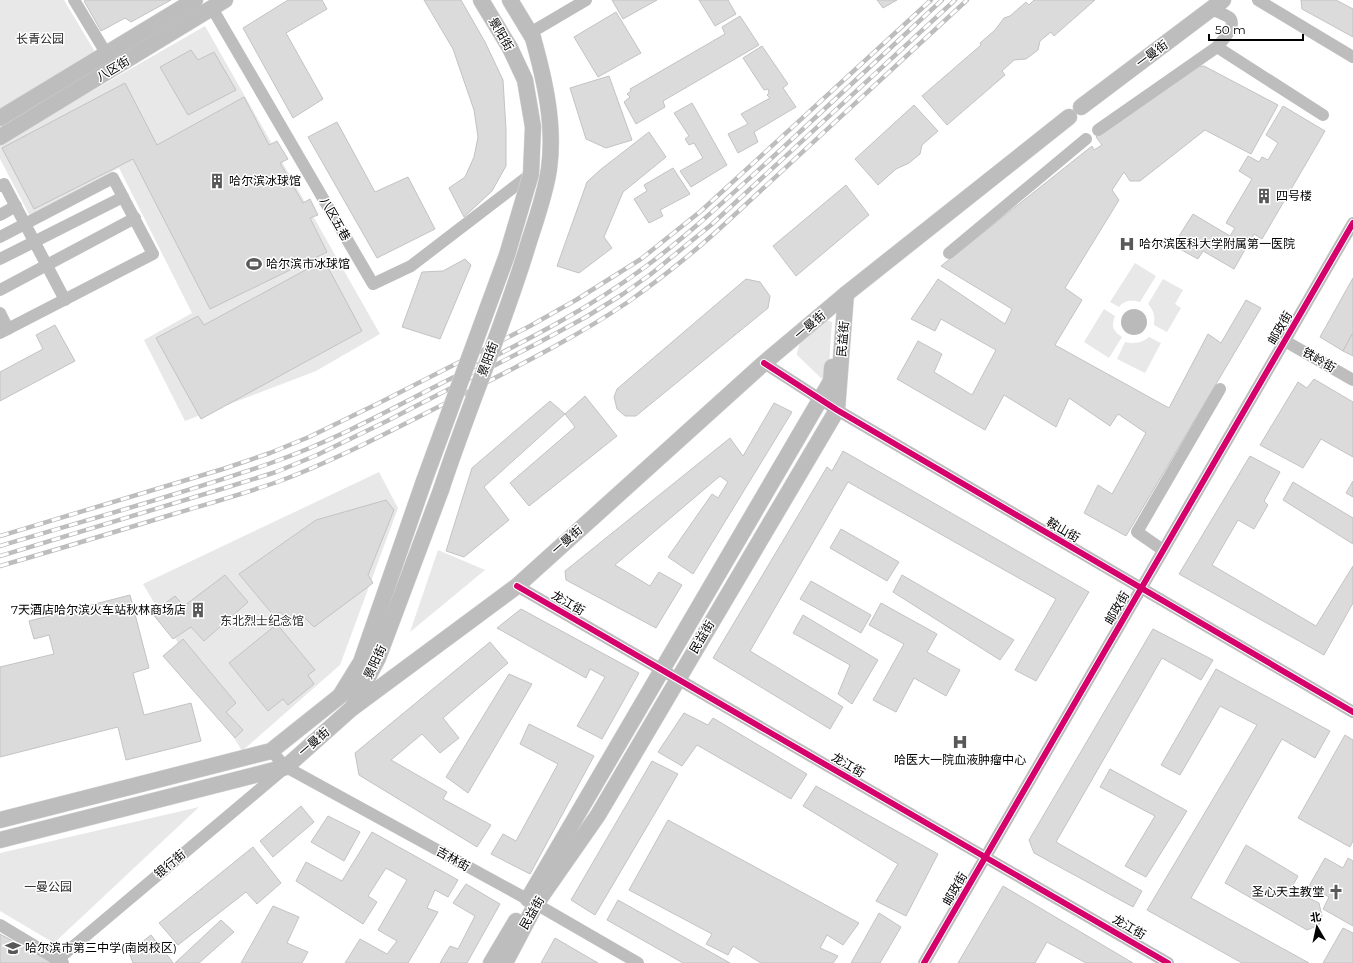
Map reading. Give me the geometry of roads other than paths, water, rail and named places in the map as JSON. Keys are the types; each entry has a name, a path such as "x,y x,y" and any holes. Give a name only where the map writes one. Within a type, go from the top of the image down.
{"main road":[{"name":"八区街","path":"0,118 195,0"},
{"name":"景阳街","path":"361,662 424,481 507,255 531,174 533,126 525,80 510,48 481,0"},
{"name":"景阳街","path":"351,709 378,658 441,490 514,288 549,169 549,107 540,63 531,36 510,0"},
{"name":"八区街","path":"0,137 218,4"},
{"name":"一曼街","path":"0,840 286,767 351,709 517,586 764,363 842,298 1075,112 1218,4"},
{"name":"民益街","path":"505,963 532,902 663,670 831,381 842,298"},
{"name":"民益街","path":"491,963 532,902 598,815 837,410 842,298"},
{"name":"一曼街","path":"0,820 271,751 340,696 361,662"}],"street":[{"path":"74,0 106,54"},
{"path":"531,36 586,0"},
{"path":"1258,0 1353,57"},
{"name":"八区五巷","path":"218,4 373,284 411,266 531,174"},
{"path":"1098,130 1217,47 1231,29 1232,23 1218,4"},
{"path":"1217,47 1323,115"},
{"path":"949,253 1086,139"},
{"path":"0,237 113,178 153,254 4,331 0,313"},
{"path":"0,186 4,184 65,300"},
{"path":"0,259 123,197"},
{"path":"0,215 16,206"},
{"path":"0,290 135,218"},
{"name":"邮政街","path":"924,963 1353,223"},
{"name":"铁岭街","path":"1285,341 1353,380"},
{"name":"鞍山街","path":"764,363 819,400 1353,712"},
{"path":"1164,550 1137,532 1220,389"},
{"name":"龙江街","path":"517,586 1168,963"},
{"name":"吉林街","path":"271,751 286,767 532,902 638,963"},
{"name":"银行街","path":"59,962 286,767"},
{"path":"0,925 59,962"}],"railway":[{"path":"0,536 223,469 270,453 309,437 379,403 530,326 576,300 641,259 701,211 931,0"},
{"path":"0,546 204,485 293,455 379,416 546,330 621,284 662,254 695,227 942,0"},
{"path":"0,556 276,472 317,455 387,421 586,317 623,294 651,274 711,225 955,0"},
{"path":"0,566 280,481 366,443 450,401 585,329 640,294 716,232 967,0"}],"place":[{"name":"哈尔滨冰球馆","path":"217,181"},
{"name":"四号楼","path":"1264,196"},
{"name":"哈尔滨医科大学附属第一医院","path":"1127,244"},
{"name":"哈尔滨市冰球馆","path":"254,264"},
{"name":"7天酒店哈尔滨火车站秋林商场店","path":"198,610"},
{"name":"哈医大一院血液肿瘤中心","path":"960,742"},
{"name":"圣心天主教堂","path":"1336,892"},
{"name":"哈尔滨市第三中学(南岗校区)","path":"13,948"}],"park label":[{"name":"长青公园","path":"40,39"},
{"name":"东北烈士纪念馆","path":"262,621"},
{"name":"一曼公园","path":"48,887"}]}
